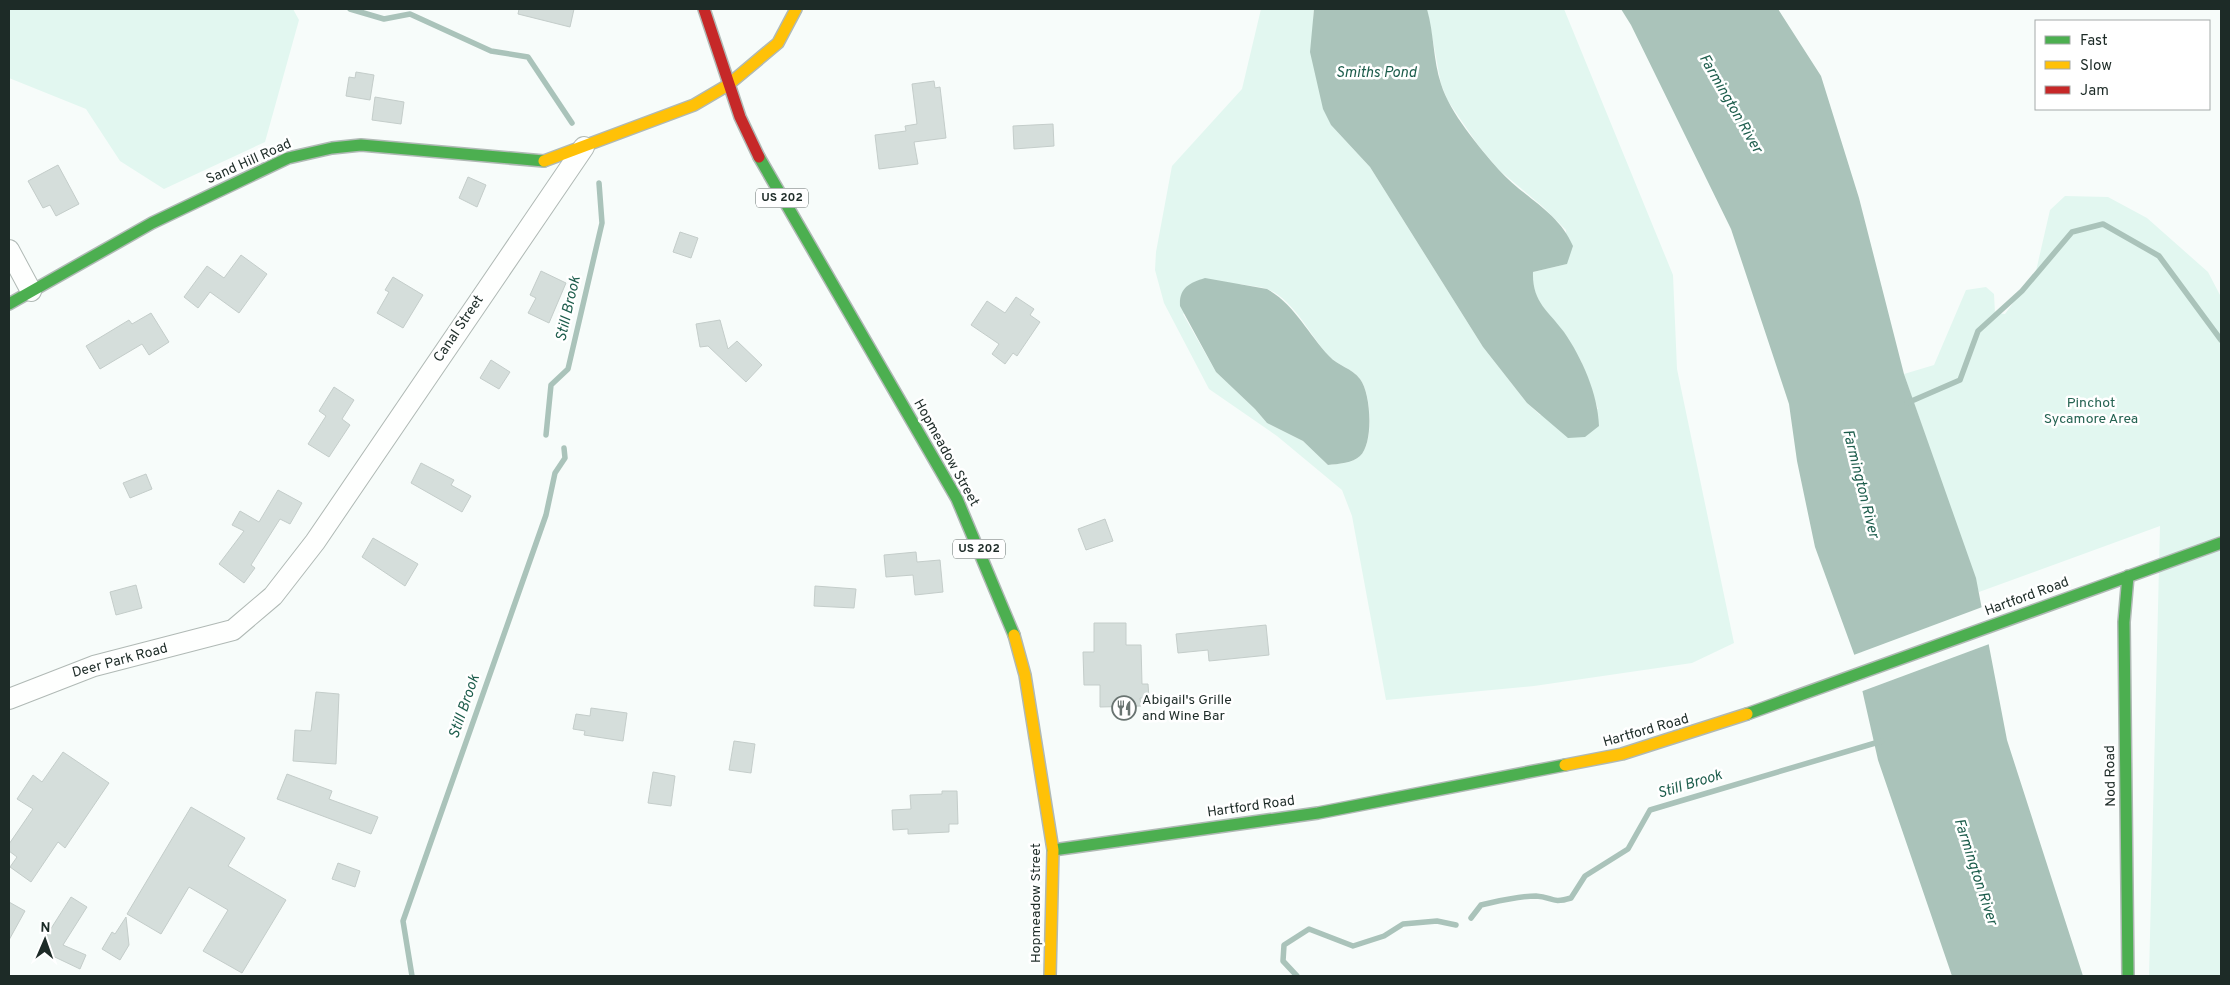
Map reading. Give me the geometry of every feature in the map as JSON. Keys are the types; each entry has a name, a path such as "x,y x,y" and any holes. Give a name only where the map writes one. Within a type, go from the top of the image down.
{"main road":[{"name":"Hopmeadow Street","path":"704,9 740,118 762,164 957,499 1010,622 1024,675 1053,850 1050,976"},
{"path":"584,147 694,105 728,85 778,43 796,9"},
{"name":"Sand Hill Road","path":"9,304 152,223 288,158 332,148 362,145 401,147 541,162 584,147"},
{"name":"Hartford Road","path":"1053,850 1318,813 1590,762 1690,734 2221,543"},
{"name":"Nod Road","path":"2128,576 2124,630 2128,976"}],"street":[{"name":"Canal Street","path":"233,630 273,596 315,542 584,147"},
{"path":"9,250 31,291"},
{"name":"Deer Park Road","path":"9,699 94,666 201,640 233,630"}],"green space":[{"path":"9,9 293,9 299,20 265,142 164,189 120,161 86,109 9,78"},
{"path":"1261,9 1314,9 1313,17 1331,125 1370,167 1483,347 1527,403 1540,415 1598,409 1581,361 1564,333 1541,305 1533,289 1533,272 1567,264 1566,230 1542,206 1499,170 1478,145 1448,101 1441,84 1427,9 1564,9 1673,275 1677,369 1734,643 1692,663 1534,686 1386,700 1352,516 1342,490 1277,436 1209,389 1164,303 1155,270 1156,252 1172,166 1242,89","holes":["1241,284 1267,289 1285,301 1329,356 1355,374 1362,382 1367,398 1370,420 1367,441 1360,456 1345,463 1328,465 1303,441 1267,423 1216,372 1183,314"]},
{"name":"Pinchot Sycamore Area","path":"2065,196 2108,197 2147,218 2208,272 2221,297 2221,976 2149,976 2160,526 1979,592 1904,374 1934,365 1966,290 1986,287 1994,294 1995,313 2005,314 2036,271 2050,210"}],"water":[{"name":"Smiths Pond","path":"1314,9 1427,9 1438,75 1445,95 1458,118 1499,170 1558,223 1573,246 1567,264 1533,272 1533,282 1542,305 1564,332 1577,353 1588,377 1596,401 1599,426 1585,437 1568,438 1527,403 1483,347 1370,167 1331,125 1323,109 1310,52"},
{"name":"Farmington River","path":"1621,9 1778,9 1821,76 1859,198 1904,374 1976,578 2007,740 2083,976 1952,976 1878,760 1854,654 1815,547 1797,461 1789,404 1731,229 1631,25"},
{"path":"1205,278 1267,289 1286,303 1329,356 1357,375 1364,386 1369,406 1369,430 1364,450 1360,456 1349,462 1328,465 1303,441 1267,423 1216,372 1180,306 1181,295 1186,287"}],"pier":[{"path":"1985,606 1992,643 1860,692 1851,656"}],"building":[{"path":"519,9 574,9 570,27 518,14"},
{"path":"356,72 374,75 370,100 346,96 349,77 355,78"},
{"path":"934,81 935,88 940,87 946,138 914,142 918,164 879,169 875,135 906,131 905,126 917,124 912,84"},
{"path":"375,97 404,102 401,124 372,120"},
{"path":"1053,124 1054,146 1014,149 1013,126"},
{"path":"58,165 79,204 56,216 50,205 43,208 28,181"},
{"path":"468,177 486,185 477,207 459,198"},
{"path":"680,232 698,238 691,258 673,252"},
{"path":"241,255 267,274 239,313 210,292 198,308 184,297 207,266 224,278"},
{"path":"541,271 566,283 549,323 528,313 536,298 530,295"},
{"path":"393,277 423,295 403,328 377,313 389,292 385,290"},
{"path":"1016,297 1034,309 1030,315 1040,322 1017,356 1013,353 1005,364 992,354 999,344 971,325 987,301 1005,313"},
{"path":"151,313 169,342 149,355 142,344 100,369 86,346 129,320 132,324"},
{"path":"720,320 728,349 737,341 762,365 746,382 708,346 700,347 696,324"},
{"path":"491,360 510,372 499,389 480,378"},
{"path":"334,387 354,400 342,419 350,425 329,457 308,444 326,416 319,411"},
{"path":"421,463 454,480 451,485 471,496 462,512 411,483"},
{"path":"146,474 152,489 130,498 123,483"},
{"path":"278,490 302,503 290,524 280,519 251,565 255,568 244,583 219,564 244,531 232,525 240,511 259,522"},
{"path":"1105,519 1113,541 1086,550 1078,529"},
{"path":"373,538 418,564 405,586 362,557"},
{"path":"916,552 917,562 940,560 943,592 915,595 913,575 886,577 884,555"},
{"path":"136,585 142,608 116,615 110,592"},
{"path":"815,586 856,589 854,608 814,606"},
{"path":"1094,623 1126,623 1126,645 1141,645 1142,684 1148,684 1149,698 1140,698 1141,706 1100,707 1100,685 1084,685 1083,652 1094,652"},
{"path":"1266,625 1269,655 1209,661 1208,650 1178,653 1176,634"},
{"path":"316,692 339,694 336,764 293,761 295,730 311,731"},
{"path":"591,708 627,713 623,741 584,735 585,731 573,729 576,714 590,716"},
{"path":"734,741 755,744 751,773 729,770"},
{"path":"63,752 109,783 65,848 58,842 31,882 10,867 17,857 9,851 9,844 33,809 17,799 33,775 42,782"},
{"path":"653,772 675,776 671,806 648,803"},
{"path":"287,774 332,791 329,799 378,817 371,834 277,799"},
{"path":"942,791 957,791 958,824 949,824 949,832 908,834 908,829 893,830 892,810 911,809 910,795 942,794"},
{"path":"191,807 245,838 228,866 286,900 242,973 203,951 228,910 189,887 161,934 127,914"},
{"path":"338,863 360,871 355,887 332,879"},
{"path":"71,897 87,907 63,945 86,955 80,969 38,949"},
{"path":"9,902 25,911 9,940"},
{"path":"126,917 129,945 120,960 102,949 112,932 115,934"}],"waterway":[{"name":"Still Brook","path":"350,9 384,19 410,14 491,51 528,57 572,123"},
{"name":"Still Brook","path":"546,435 551,385 568,369 602,223 599,183"},
{"path":"1907,403 1960,380 1978,331 2022,291 2072,232 2103,224 2159,256 2221,340"},
{"name":"Still Brook","path":"412,976 403,921 546,515 555,473 565,458 564,448"},
{"name":"Still Brook","path":"1471,918 1481,905 1508,899 1536,896 1556,900 1571,898 1585,876 1628,849 1650,810 1882,741"},
{"name":"Still Brook","path":"1297,976 1283,961 1284,945 1309,929 1353,946 1384,936 1403,924 1437,921 1456,925"}],"traffic: fast":[{"path":"9,304 152,223 288,158 332,148 361,145 544,161"},
{"path":"759,157 957,499 1014,635"},
{"path":"1747,714 2221,543"},
{"path":"2128,576 2124,622 2128,976"},
{"path":"1053,850 1318,813 1565,765"}],"traffic: slow":[{"path":"544,161 694,105 728,85 778,43 796,9"},
{"path":"1014,635 1025,675 1053,850 1050,976"},
{"path":"1565,765 1622,754 1747,714"}],"traffic: jam":[{"path":"704,9 740,117 759,157"}],"place":[{"name":"Abigail's Grille and Wine Bar","path":"1124,708"}]}
